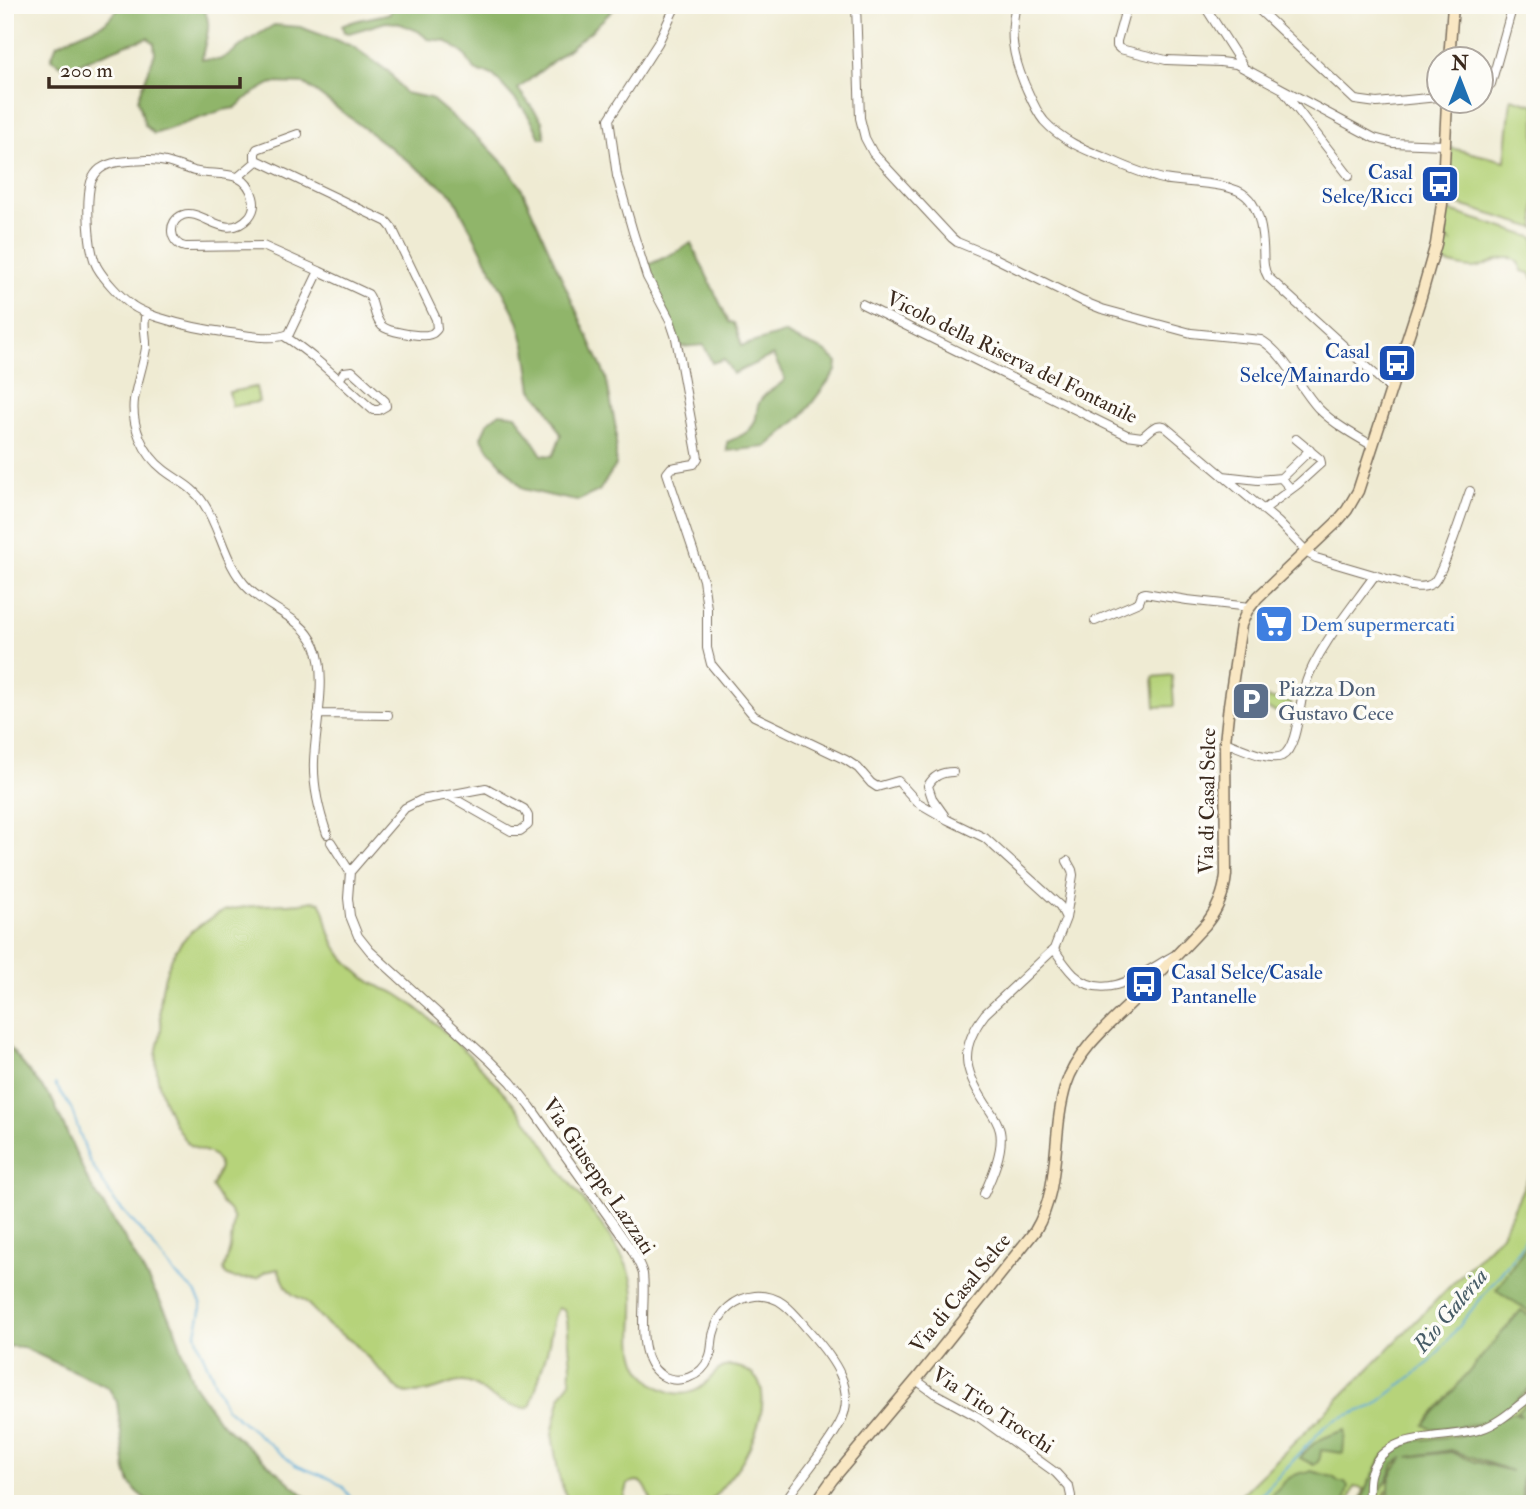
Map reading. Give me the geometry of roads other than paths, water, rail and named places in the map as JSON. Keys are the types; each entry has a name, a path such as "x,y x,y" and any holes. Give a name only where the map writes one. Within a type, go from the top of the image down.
{"main road":[{"path":"1450,46 1454,5"},
{"name":"Via di Casal Selce","path":"815,1504 1035,1231 1043,1216 1051,1188 1064,1094 1075,1066 1095,1039 1178,953 1219,904 1226,870 1225,743 1243,620 1261,594 1351,506 1360,486 1436,244 1442,204 1447,116"}],"street":[{"path":"676,5 658,43 609,120 617,176 633,232 647,276 674,329 681,360 698,460 694,464 671,468 667,473 703,580 709,661 754,716 852,763 875,786 898,780 916,801 985,838 1056,901 1066,918"},
{"path":"856,5 859,106 864,138 873,153 952,239 1102,309 1191,333 1261,340 1269,345 1286,365 1321,411 1373,446"},
{"path":"1016,5 1012,36 1015,61 1033,103 1045,122 1075,146 1139,172 1171,180 1229,187 1245,194 1258,216 1263,241 1264,269 1268,277 1391,389"},
{"path":"1127,5 1117,41 1119,48 1166,60 1228,63 1244,68 1377,139 1401,144 1446,145"},
{"path":"1203,5 1244,68"},
{"path":"1254,5 1356,101 1377,103 1424,98"},
{"path":"1494,73 1513,5"},
{"path":"1282,90 1349,176"},
{"path":"298,134 257,149 257,161 387,222 436,319 437,329 431,334 385,328 377,319 368,294 319,271 265,246 185,247 176,243 172,227 183,215 193,215 225,226 239,224 247,218 254,208 253,197 246,183 238,177 206,173 150,159 104,166 95,174 91,183 89,229 94,261 122,297 133,307 146,313 191,327 267,337 284,336 290,333 319,271"},
{"path":"238,177 257,161"},
{"name":"Vicolo della Riserva del Fontanile","path":"863,304 1125,435 1142,437 1154,426 1164,426 1316,558 1417,587 1426,586 1433,582 1444,561 1470,491"},
{"path":"146,313 143,321 146,348 134,399 138,432 155,463 190,487 203,501 234,568 246,586 262,600 295,620 313,641 321,672 314,772 318,802 329,838 350,872 405,808 418,801 481,788 488,788 524,809 528,816 528,825 520,831 511,831 448,795"},
{"path":"284,336 304,349 339,380 373,410 386,406 385,401 352,371 344,372 339,380"},
{"path":"1263,510 1321,463 1320,459 1296,439"},
{"path":"1223,475 1258,481 1281,478 1310,450"},
{"path":"1281,478 1291,489"},
{"path":"1225,743 1269,757 1277,758 1287,752 1294,737 1304,688 1311,670 1375,575"},
{"path":"1095,621 1137,603 1145,593 1250,607"},
{"path":"317,714 388,715"},
{"path":"948,820 932,799 928,786 939,774 953,772"},
{"path":"984,1194 996,1163 1001,1133 997,1121 970,1078 968,1048 985,1014 1054,949 1066,918 1073,879 1067,861"},
{"name":"Via Giuseppe Lazzati","path":"350,872 349,911 355,930 364,944 511,1082 632,1250 643,1274 644,1346 655,1370 662,1376 676,1379 689,1378 698,1373 709,1359 715,1328 726,1309 739,1300 757,1296 773,1298 785,1304 832,1359 844,1384 845,1413 834,1434 790,1494"},
{"path":"1054,949 1075,976 1088,984 1101,987 1122,983 1178,953"},
{"name":"Via Tito Trocchi","path":"916,1380 980,1418 1060,1476 1069,1487 1070,1504"},
{"path":"1368,1504 1371,1470 1391,1448 1408,1440 1485,1428 1535,1393"},
{"path":"786,1504 790,1494"},
{"path":"790,1494 795,1504"}],"waterway":[{"path":"55,1084 71,1108 89,1160 115,1202 175,1274 195,1292 201,1303 196,1333 226,1408 295,1465 331,1479 343,1487 355,1504"},
{"name":"Rio Galeria","path":"1240,1504 1264,1492 1325,1426 1334,1420 1374,1406 1431,1361 1521,1248 1535,1220"}],"place":[{"name":"Casal Selce/Ricci","path":"1440,184"},
{"name":"Casal Selce/Mainardo","path":"1397,363"},
{"name":"Dem supermercati","path":"1274,624"},
{"name":"Piazza Don Gustavo Cece","path":"1251,701"},
{"name":"Casal Selce/Casale Pantanelle","path":"1144,984"}]}
